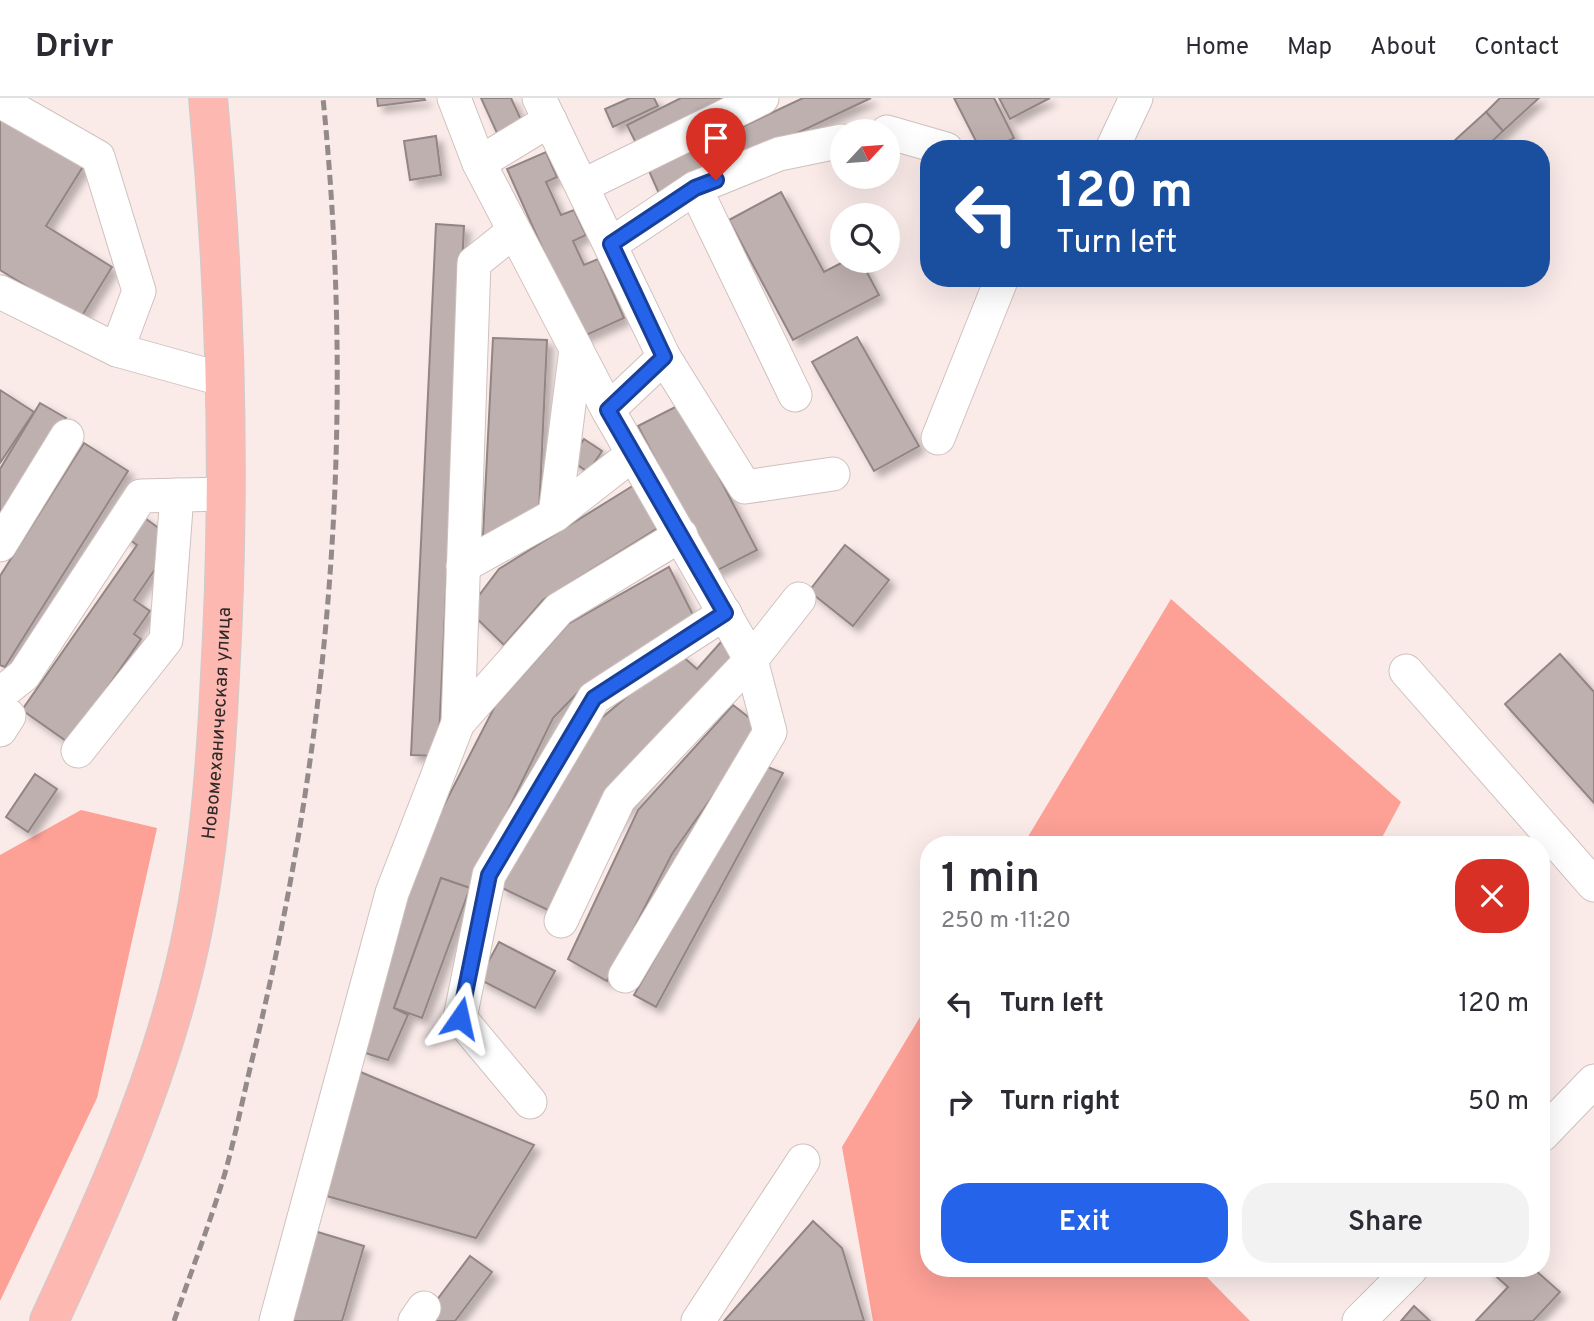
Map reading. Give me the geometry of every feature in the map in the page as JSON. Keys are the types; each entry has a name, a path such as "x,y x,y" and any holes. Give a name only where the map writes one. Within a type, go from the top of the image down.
{"main road":[{"name":"Новомеханическая улица","path":"49,1321 140,1108 181,982 198,908 211,823 217,739 225,494 225,380 208,98"}],"lane":[{"path":"216,207 221,98"},
{"path":"454,98 479,163 608,410 751,660 770,732 625,976"},
{"path":"582,186 762,98"},
{"path":"1116,140 1136,98"},
{"path":"0,101 98,157 139,291 117,350"},
{"path":"479,163 542,104 664,357 746,487 833,474"},
{"path":"900,136 920,142"},
{"path":"611,244 695,188 779,154 830,143"},
{"path":"695,188 794,395"},
{"path":"276,1321 392,893 458,723 474,263 514,231"},
{"path":"938,438 998,287"},
{"path":"0,292 117,350 225,380"},
{"path":"555,515 576,349"},
{"path":"608,410 664,357"},
{"path":"0,545 67,436"},
{"path":"463,566 555,515 633,454"},
{"path":"0,694 24,675 141,496 225,494"},
{"path":"78,751 166,640 177,495"},
{"path":"458,723 559,609 681,535"},
{"path":"561,921 619,799 751,660 799,599"},
{"path":"530,1102 460,1018 489,875 594,698 725,613"},
{"path":"1406,671 1594,885"},
{"path":"0,709 9,716 0,730"},
{"path":"1550,1127 1594,1081"},
{"path":"698,1321 803,1161"},
{"path":"1359,1321 1402,1277"}],"shaded area":[{"path":"1171,599 1401,802 1383,836 1028,836"},
{"path":"81,810 157,828 97,1098 0,1301 0,855"},
{"path":"920,1017 920,1277 1207,1277 1250,1321 873,1321 842,1147"}],"building":[{"path":"377,98 424,98 425,100 378,106"},
{"path":"481,98 511,98 522,122 497,133"},
{"path":"630,98 654,98 658,106 613,127 605,109"},
{"path":"681,98 741,98 639,149 627,125"},
{"path":"803,98 871,98 661,198 649,171"},
{"path":"954,98 994,98 1014,138 975,140"},
{"path":"999,98 1050,98 1010,119"},
{"path":"1500,98 1539,98 1503,131 1486,112"},
{"path":"0,112 84,165 46,226 112,267 80,319 0,270"},
{"path":"1486,112 1503,131 1494,140 1455,140"},
{"path":"436,136 441,175 410,180 404,141"},
{"path":"546,152 557,177 546,182 561,215 574,210 586,235 573,241 584,265 598,259 624,318 582,337 507,169"},
{"path":"781,192 824,272 830,269 830,273 867,273 879,295 793,340 729,220"},
{"path":"436,224 464,226 438,756 411,755"},
{"path":"857,337 919,446 874,471 812,362"},
{"path":"493,338 547,340 539,514 501,537 483,535"},
{"path":"0,390 34,412 0,463"},
{"path":"40,403 66,418 0,528 0,469"},
{"path":"681,404 757,550 714,572 638,426"},
{"path":"584,439 602,451 588,472 570,460"},
{"path":"84,443 128,471 5,667 0,665 0,576"},
{"path":"634,485 661,526 543,600 504,645 468,610 499,569"},
{"path":"138,513 175,540 134,600 150,611 134,634 141,639 69,743 22,710 137,545 123,535"},
{"path":"845,545 889,580 853,626 809,591"},
{"path":"669,567 696,621 587,683 553,718 470,888 441,878 394,1008 408,1015 388,1060 362,1052 404,883 495,706 568,624"},
{"path":"721,642 738,659 550,911 500,887 598,721 679,653 697,669"},
{"path":"1560,654 1594,692 1594,803 1505,704"},
{"path":"733,705 761,727 672,854 607,981 568,959 638,810"},
{"path":"765,766 783,773 656,1007 634,995"},
{"path":"35,774 57,789 28,832 6,817"},
{"path":"441,878 470,888 422,1018 394,1008"},
{"path":"499,942 555,971 535,1008 479,979"},
{"path":"351,1068 534,1145 476,1238 323,1195"},
{"path":"813,1221 842,1248 864,1321 724,1321"},
{"path":"311,1230 364,1246 342,1321 283,1321"},
{"path":"470,1256 492,1272 455,1321 421,1321"},
{"path":"1497,1277 1543,1277 1560,1292 1533,1321 1476,1321 1508,1287"},
{"path":"1414,1306 1430,1321 1401,1321"}],"railway":[{"path":"174,1321 225,1173 254,1052 302,815 318,696 330,578 336,459 337,340 333,220 323,98"}],"route":[{"path":"460,1018 489,875 594,698 725,613 608,410 664,357 611,244 695,188 716,180"}]}
